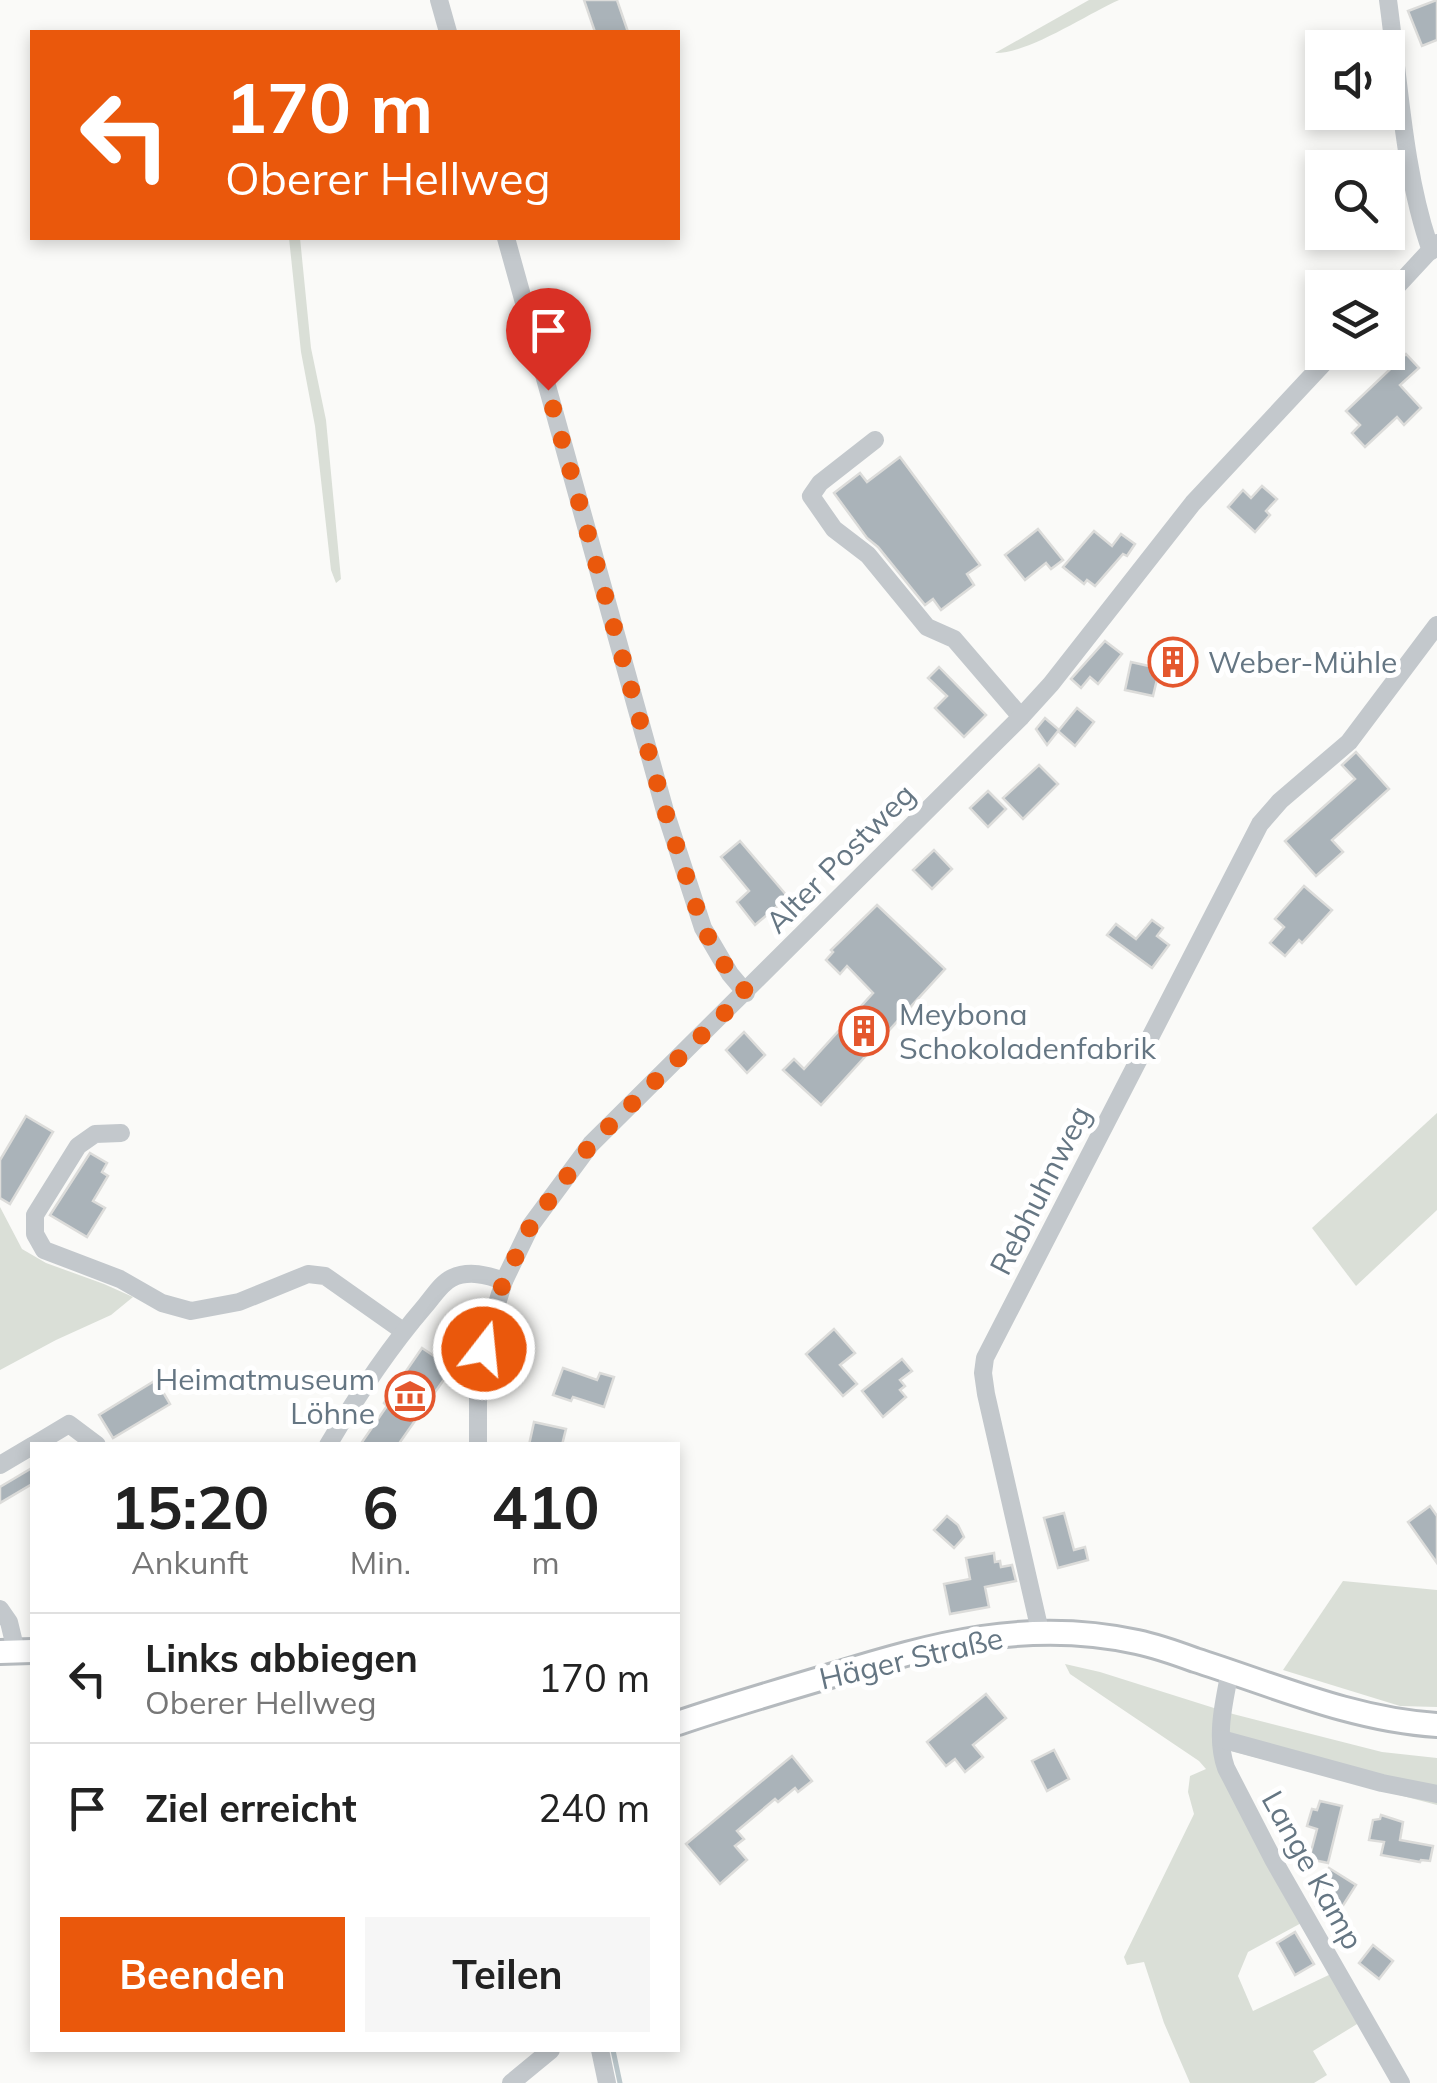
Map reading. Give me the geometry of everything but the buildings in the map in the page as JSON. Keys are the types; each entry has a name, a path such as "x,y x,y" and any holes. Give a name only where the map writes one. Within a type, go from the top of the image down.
{"main road":[{"name":"Häger Straße","path":"680,1722 894,1656 995,1634 1040,1631 1138,1642 1296,1695 1392,1719 1437,1725"}],"street":[{"path":"439,0 447,30"},
{"path":"1388,0 1421,224 1434,247 1405,278"},
{"path":"507,240 670,828 703,928 730,974 746,992"},
{"name":"Alter Postweg","path":"478,1442 478,1388 484,1349 504,1281 531,1225 591,1144 1021,717 1193,504 1317,370"},
{"path":"875,440 820,483 811,496 834,528 868,555 927,627 954,639 1021,717"},
{"name":"Rebhuhnweg","path":"1040,1631 986,1394 985,1358 1260,824 1280,800 1348,742 1437,625"},
{"path":"120,1133 95,1134 78,1146 36,1215 34,1234 44,1250 120,1279 162,1303 192,1311 239,1302 308,1274 325,1276 404,1331"},
{"path":"330,1442 404,1331 448,1280 467,1273 504,1281"},
{"path":"40,1442 69,1424 93,1442"},
{"path":"0,1465 30,1448"},
{"path":"0,1609 9,1622 16,1651"},
{"name":"Lange Kamp","path":"1230,1671 1221,1740 1226,1768 1274,1861 1401,2083"},
{"path":"1221,1740 1437,1794"},
{"path":"511,2083 549,2052"},
{"path":"600,2052 607,2083"}],"shaded area":[{"path":"1089,0 1119,0 1024,47 995,53"},
{"path":"289,240 300,240 311,348 326,420 341,579 336,583 331,570 315,426 301,352"},
{"path":"1437,1113 1437,1210 1356,1286 1312,1228"},
{"path":"0,1207 22,1249 46,1263 133,1297 111,1315 0,1370"},
{"path":"1343,1581 1437,1590 1437,1707 1400,1706 1283,1670"},
{"path":"1065,1664 1233,1714 1382,1752 1437,1758 1437,1805 1220,1748 1305,1921 1248,1952 1238,1976 1253,2011 1333,1973 1362,2021 1313,2051 1327,2075 1314,2083 1190,2083 1144,1962 1127,1965 1124,1957 1194,1814 1188,1792 1190,1776 1206,1769 1070,1674"}],"waterway":[{"path":"613,2052 620,2083"}],"place":[{"name":"Weber-Mühle","path":"1173,662"},
{"name":"Meybona Schokoladenfabrik","path":"864,1031"},
{"name":"Heimatmuseum Löhne","path":"410,1396"}],"route":[{"path":"484,1349 504,1281 531,1225 591,1144 746,992 730,974 703,928 665,811 548,390"}]}
